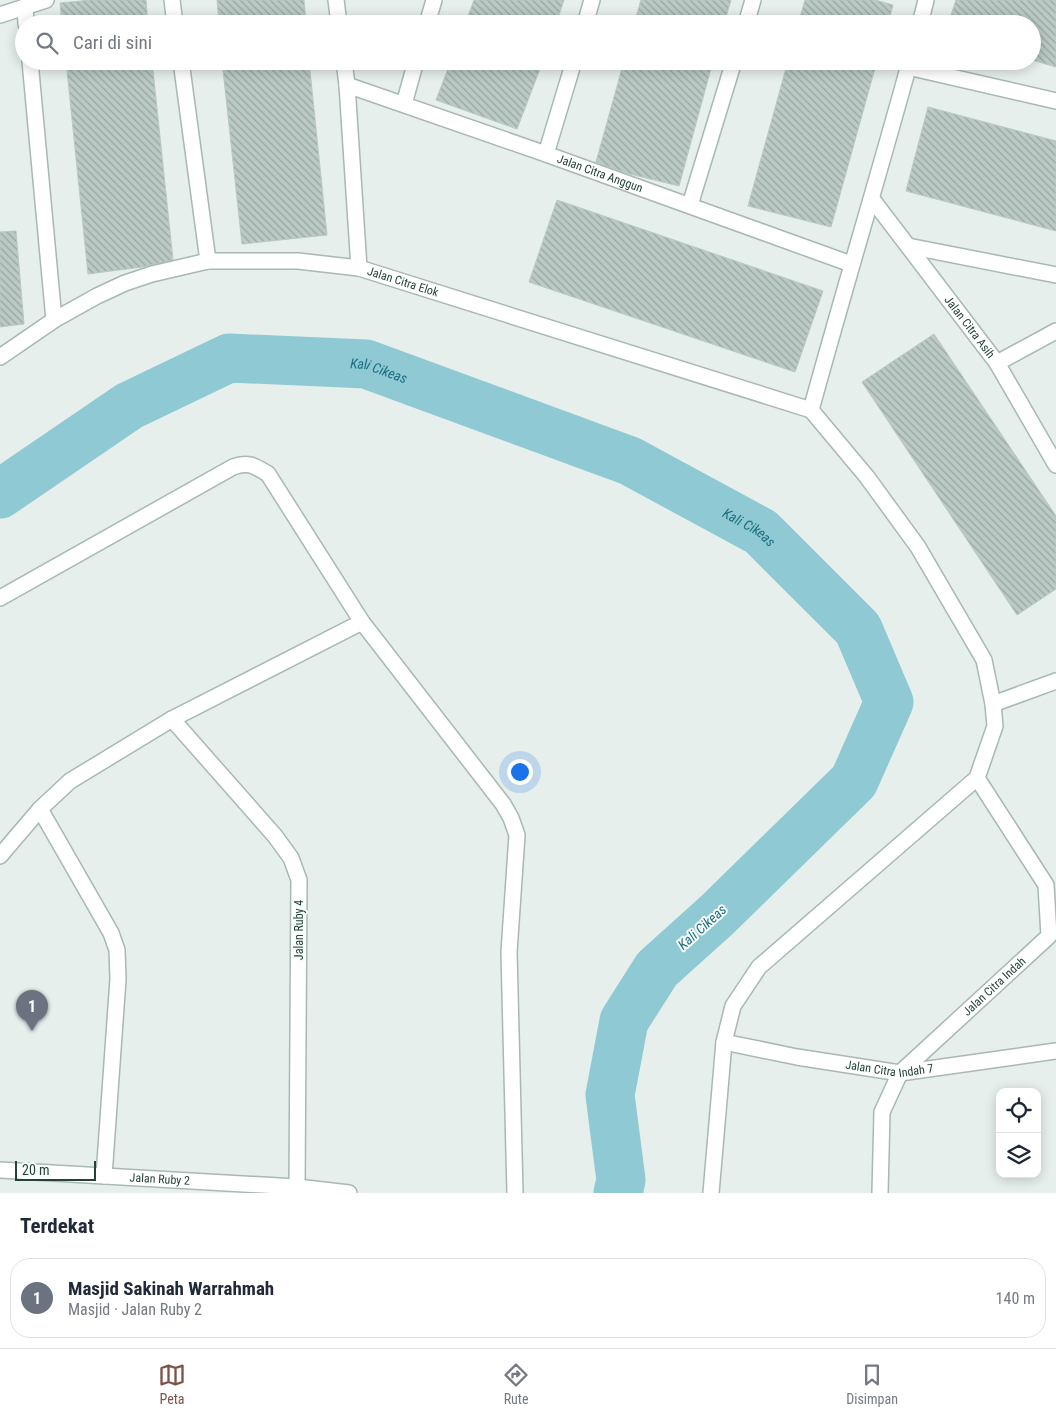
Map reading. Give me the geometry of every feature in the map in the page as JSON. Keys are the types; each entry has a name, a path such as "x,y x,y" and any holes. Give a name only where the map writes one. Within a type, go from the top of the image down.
{"street":[{"path":"0,15 46,0"},
{"path":"172,0 174,15"},
{"path":"336,0 338,15"},
{"path":"430,15 434,0"},
{"path":"588,15 592,0"},
{"path":"749,15 753,0"},
{"path":"922,15 926,0"},
{"path":"25,7 25,15"},
{"path":"31,70 54,320"},
{"path":"182,70 208,261"},
{"path":"345,70 359,268"},
{"path":"404,104 413,70"},
{"path":"546,154 571,70"},
{"path":"690,206 731,70"},
{"path":"711,1193 724,1042 733,1006 759,966 977,778 995,726 993,704 984,660 918,547 867,477 811,410 907,70"},
{"path":"933,70 1056,101"},
{"name":"Jalan Citra Anggun","path":"347,85 546,154 851,264"},
{"name":"Jalan Citra Asih","path":"872,199 997,363 1056,465"},
{"path":"908,246 1056,275"},
{"name":"Jalan Citra Elok","path":"0,357 54,320 97,296 152,274 208,261 298,261 359,268 811,410"},
{"path":"997,363 1056,331"},
{"path":"0,598 233,467 243,463 254,465 268,474 362,622 503,804 511,818 517,835 509,952 515,1193"},
{"path":"0,856 40,809 70,781 172,719 362,622"},
{"path":"993,704 1056,681"},
{"name":"Jalan Ruby 4","path":"172,719 276,836 291,858 299,880 297,1187"},
{"name":"Jalan Citra Indah","path":"880,1193 882,1112 900,1072 1049,936 1046,884 977,778"},
{"path":"40,809 111,933 116,950 118,979 104,1176"},
{"name":"Jalan Citra Indah 7","path":"724,1042 797,1057 900,1072 1056,1051"},
{"name":"Jalan Ruby 2","path":"0,1170 297,1187 349,1193"}],"building":[{"path":"91,0 146,0 147,15 61,15 60,3"},
{"path":"217,0 304,0 305,15 218,15"},
{"path":"474,0 564,0 559,15 468,15"},
{"path":"641,0 731,0 727,15 637,15"},
{"path":"805,0 875,0 893,5 890,15 801,15"},
{"path":"956,0 1056,0 1056,67 1041,63 1041,15 951,15"},
{"path":"67,70 153,70 173,260 142,267 88,274"},
{"path":"223,70 310,70 327,235 242,244"},
{"path":"448,70 540,70 517,129 436,100"},
{"path":"622,70 711,70 679,186 626,173 596,162"},
{"path":"786,70 875,70 831,227 748,206"},
{"path":"928,107 1056,141 1056,231 906,191"},
{"path":"557,200 823,291 795,372 529,282"},
{"path":"16,231 24,324 0,327 0,232"},
{"path":"934,334 1056,516 1056,589 1017,615 862,382"}],"waterway":[{"name":"Kali Cikeas","path":"0,494 129,406 229,358 366,364 630,461 761,532 858,629 889,702 854,781 717,915 657,969 624,1021 610,1095 621,1180 618,1193"}],"place":[{"name":"Masjid Sakinah Warrahmah","path":"32,1031"}]}
